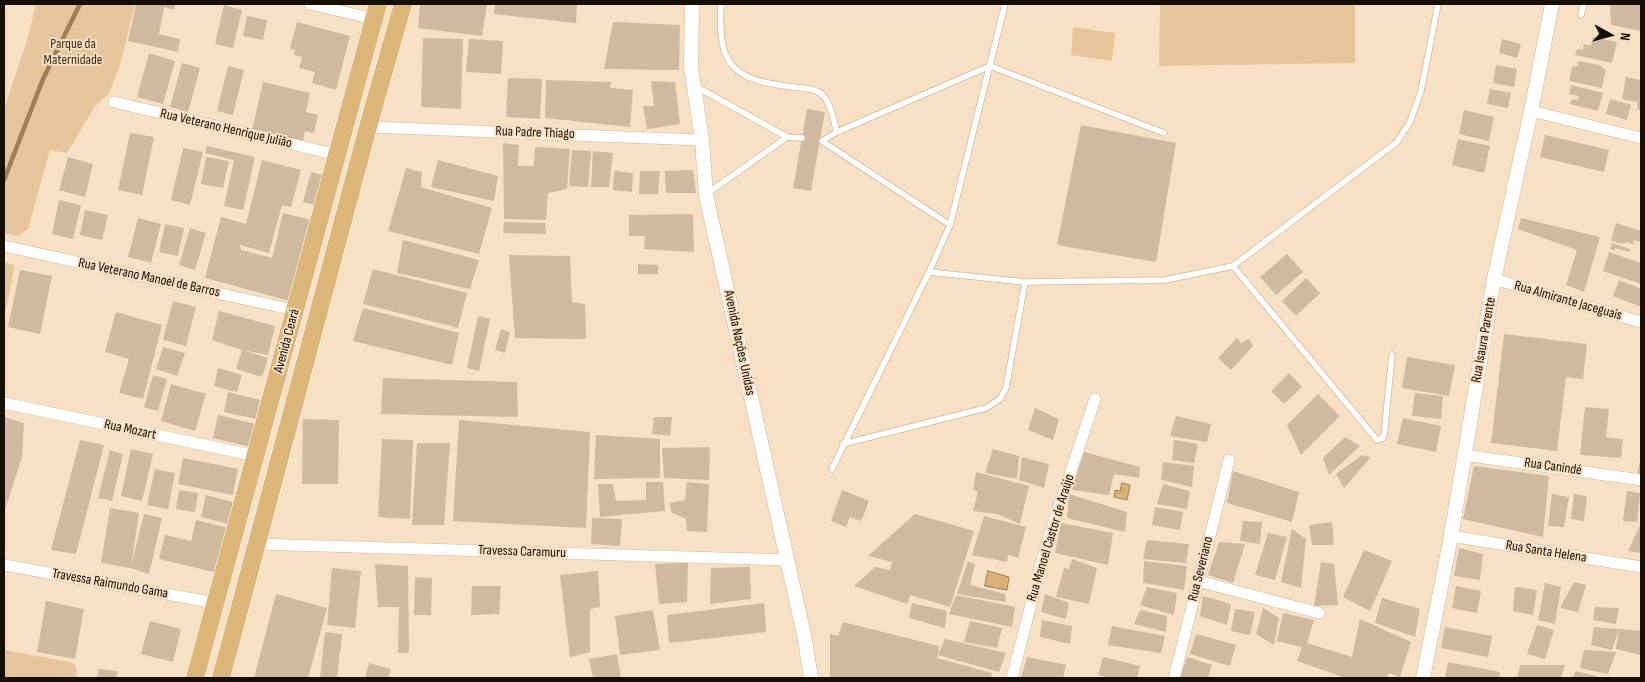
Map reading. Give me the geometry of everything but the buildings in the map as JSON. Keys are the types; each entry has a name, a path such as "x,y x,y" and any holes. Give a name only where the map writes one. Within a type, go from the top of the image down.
{"main road":[{"name":"Avenida Ceará","path":"221,678 368,126 403,4"},
{"name":"Avenida Ceará","path":"195,678 257,456 294,310 376,11"}],"street":[{"path":"310,4 376,11"},
{"name":"Avenida Nações Unidas","path":"692,4 693,85 702,140 706,194 804,635 811,678"},
{"name":"Rua Isaura Parente","path":"1423,678 1450,536 1494,279 1532,111 1552,4"},
{"name":"Rua Veterano Henrique Julião","path":"114,102 338,155"},
{"path":"1532,111 1641,138"},
{"name":"Rua Padre Thiago","path":"368,126 702,140"},
{"name":"Rua Veterano Manoel de Barros","path":"4,246 294,310"},
{"name":"Rua Almirante Jaceguais","path":"1494,279 1641,322"},
{"name":"Rua Manoel Castor de Araújo","path":"1012,678 1045,549 1095,399"},
{"name":"Rua Mozart","path":"4,403 257,456"},
{"name":"Rua Canindé","path":"1464,455 1641,480"},
{"name":"Rua Severiano","path":"1174,678 1229,460"},
{"name":"Rua Santa Helena","path":"1450,536 1641,568"},
{"name":"Travessa Caramuru","path":"257,544 787,560"},
{"name":"Travessa Raimundo Gama","path":"4,565 216,604"},
{"path":"1198,581 1320,613"}],"lane":[{"path":"721,4 719,34 727,60 742,76 776,85 811,89 821,94 829,104 837,132"},
{"path":"832,469 929,272 950,225 1005,4"},
{"path":"929,272 1025,282 1165,280 1233,266 1397,142 1410,122 1421,91 1438,4"},
{"path":"1581,15 1584,4"},
{"path":"950,225 821,141 837,132 990,66 1164,133"},
{"path":"693,85 786,136 802,138"},
{"path":"706,194 786,136"},
{"path":"1233,266 1377,440 1383,438 1384,435 1392,354"},
{"path":"843,444 986,408 1000,399 1006,388 1025,282"}],"green space":[{"name":"Parque da Maternidade","path":"36,4 135,4 120,65 109,94 95,106 67,153 50,150 28,229 18,236 4,233 4,109 27,41"},
{"path":"1160,4 1355,4 1355,63 1159,66"},
{"path":"1073,27 1115,33 1112,61 1071,55"},
{"path":"4,262 15,265 4,319"},
{"path":"4,650 70,662 76,666 77,678 4,678"}],"shaded area":[{"path":"1122,483 1130,485 1127,500 1114,497 1115,490 1120,491"},
{"path":"988,571 1009,577 1007,590 985,586"}],"waterway":[{"path":"4,180 43,79 80,4"}]}
